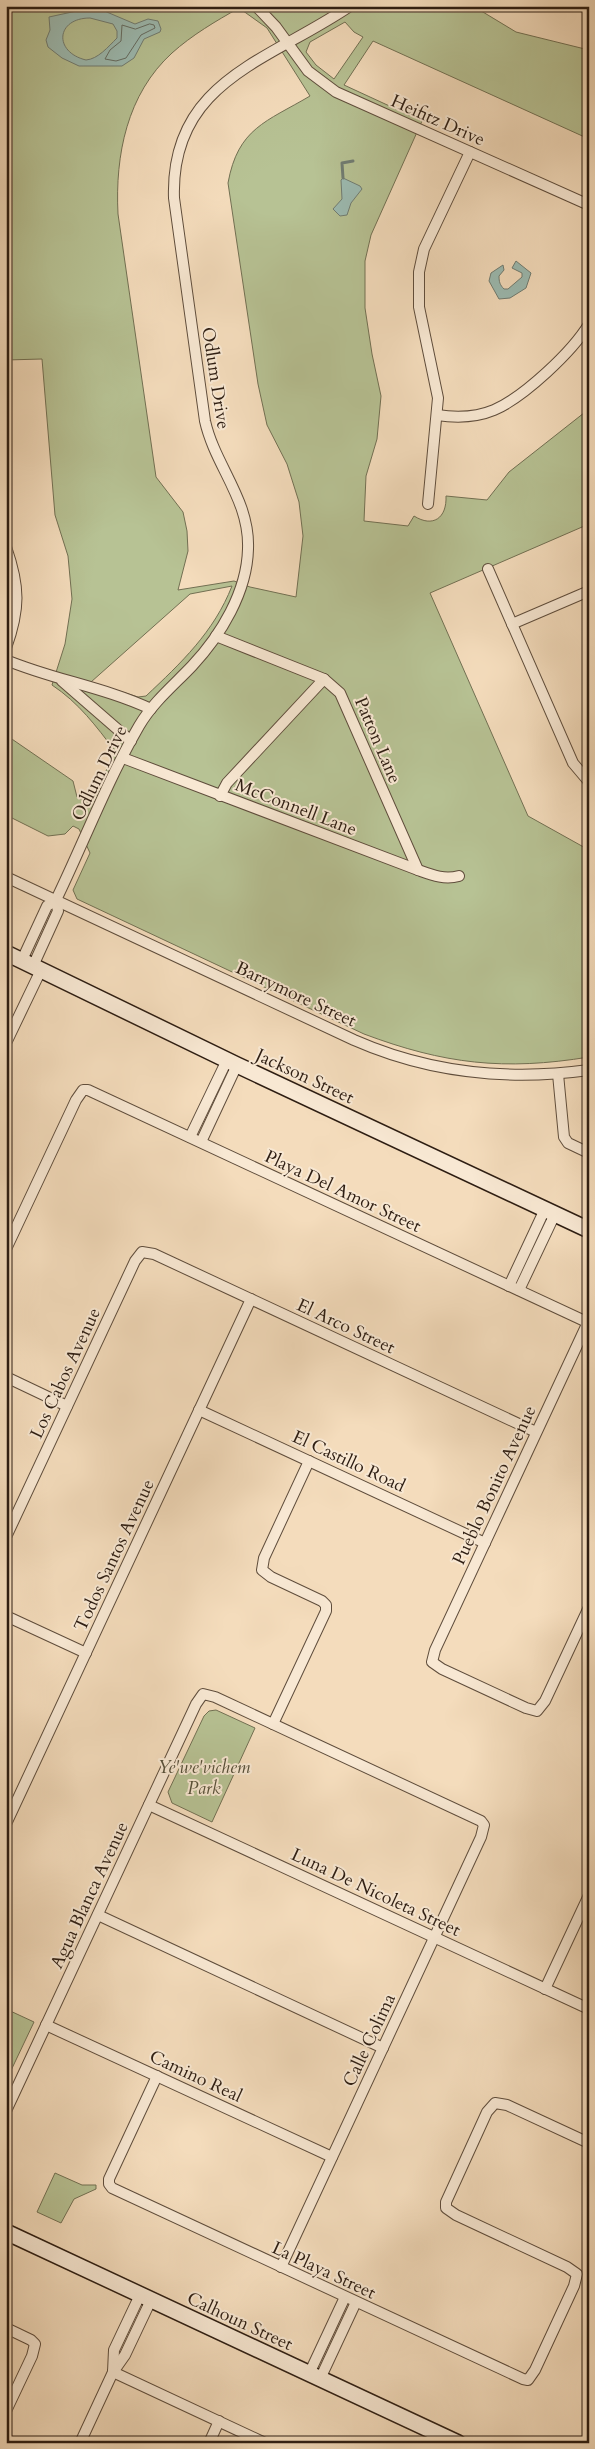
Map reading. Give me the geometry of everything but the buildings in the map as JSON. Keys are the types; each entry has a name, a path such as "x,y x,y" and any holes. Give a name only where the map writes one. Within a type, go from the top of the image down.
{"main road":[{"name":"Jackson Street","path":"6,953 589,1230"},
{"name":"Calhoun Street","path":"6,2232 458,2443"}],"street":[{"name":"Heifitz Drive","path":"256,6 276,27 308,70 336,92 589,205"},
{"name":"Odlum Drive","path":"32,965 38,925 46,906 56,900 131,741 151,708 192,666 216,636 239,591 246,566 247,529 241,503 215,454 204,421 174,198 173,178 182,139 202,104 233,76 350,6"},
{"path":"428,504 437,415 436,390 419,307 419,272 424,249 470,152"},
{"path":"437,415 464,417 485,413 502,406 552,368 578,340 589,324"},
{"path":"6,547 16,578 18,597 16,617 6,648"},
{"path":"488,569 573,763 589,782"},
{"path":"512,624 589,590"},
{"name":"Patton Lane","path":"216,636 324,679 340,693 418,870"},
{"path":"6,660 62,680 105,690 151,708"},
{"path":"220,796 227,783 324,679"},
{"path":"62,680 131,741"},
{"name":"McConnell Lane","path":"123,758 437,877 449,878 459,876"},
{"name":"Barrymore Street","path":"6,877 354,1040 398,1057 468,1072 511,1076 558,1074 589,1070"},
{"name":"Odlum Drive","path":"32,965 58,911 56,900"},
{"path":"38,925 49,930"},
{"path":"6,1044 31,990 32,965"},
{"path":"190,1137 232,1062"},
{"path":"201,1142 232,1062"},
{"path":"558,1074 564,1137 568,1143 589,1153"},
{"name":"Playa Del Amor Street","path":"6,1249 76,1100 83,1090 95,1093 588,1322"},
{"path":"509,1286 550,1211"},
{"path":"519,1290 550,1211"},
{"name":"El Arco Street","path":"142,1252 154,1254 536,1432"},
{"name":"Los Cabos Avenue","path":"6,1537 135,1261 142,1252"},
{"name":"Todos Santos Avenue","path":"6,1824 250,1299"},
{"name":"Pueblo Bonito Avenue","path":"588,1322 435,1650 432,1662 459,1677 526,1708 538,1710 545,1701 589,1606"},
{"path":"6,1377 67,1406"},
{"name":"El Castillo Road","path":"199,1410 485,1543"},
{"path":"273,1724 326,1611 326,1605 322,1601 271,1577 262,1570 264,1558 309,1461"},
{"path":"6,1616 86,1654"},
{"name":"Agua Blanca Avenue","path":"6,2111 196,1704 203,1694 215,1697 273,1724"},
{"name":"Calle Colima","path":"273,1724 474,1818 484,1825 481,1837 281,2267"},
{"name":"Luna De Nicoleta Street","path":"149,1805 589,2009"},
{"path":"545,1989 589,1895"},
{"path":"98,1914 383,2048"},
{"name":"Camino Real","path":"46,2025 332,2157"},
{"name":"La Playa Street","path":"157,2076 112,2172 109,2184 119,2192 516,2377 528,2380 535,2370 574,2286 577,2274 567,2267 456,2215 446,2208 446,2202 488,2112 495,2103 507,2105 589,2144"},
{"path":"80,2443 113,2372 125,2355 145,2297"},
{"path":"315,2376 345,2297"},
{"path":"315,2376 356,2302"},
{"path":"6,2328 31,2340 35,2344 32,2356 6,2411"},
{"path":"113,2372 265,2443"},
{"path":"209,2443 219,2421"}],"green space":[{"path":"6,6 473,6 516,32 589,50 589,139 373,41 344,85 422,121 371,235 365,261 365,308 381,396 377,439 366,476 364,521 408,526 414,516 427,521 438,519 444,510 446,496 487,500 509,472 589,409 589,524 430,593 528,816 589,850 589,1057 529,1064 475,1062 421,1052 364,1034 77,899 73,890 90,853 79,829 73,826 65,834 48,836 6,815 6,735 73,781 77,797 91,804 115,751 79,707 52,685 65,644 72,599 68,556 55,515 42,359 6,360","holes":["239,8 267,28 310,96 267,120 247,138 239,150 228,183 258,384 267,425 287,464 299,502 303,536 296,597 250,587 234,581 178,590 188,551 187,531 183,512 156,477 118,214 119,170 127,127 134,106 144,87 172,53 213,23","345,22 354,32 363,37 334,79 316,65 306,52 310,42","232,586 225,603 206,632 184,659 146,696 138,697 91,682 190,594"]},
{"name":"Ye'we'vichem Park","path":"216,1710 255,1728 212,1822 172,1803 168,1792 204,1716 209,1711"},
{"path":"6,2009 34,2022 6,2081"},
{"path":"55,2173 82,2185 96,2185 96,2189 74,2199 61,2223 37,2212"}],"water":[{"path":"95,7 135,24 148,19 158,21 161,29 160,32 144,39 134,58 122,66 79,66 62,58 48,47 46,40 50,30 49,17","holes":["90,18 113,24 117,31 117,38 103,52 90,59 86,60 75,56 64,43 65,29 70,23 79,19"]},
{"path":"343,178 360,186 362,189 351,203 347,215 340,216 333,209 342,199 341,180"},
{"path":"516,261 531,273 526,288 510,298 499,299 489,281 491,273 503,265 504,270 499,276 500,282 504,289 508,289 522,277 522,273 512,268"}],"waterway":[{"path":"343,178 342,163 353,161"}]}
